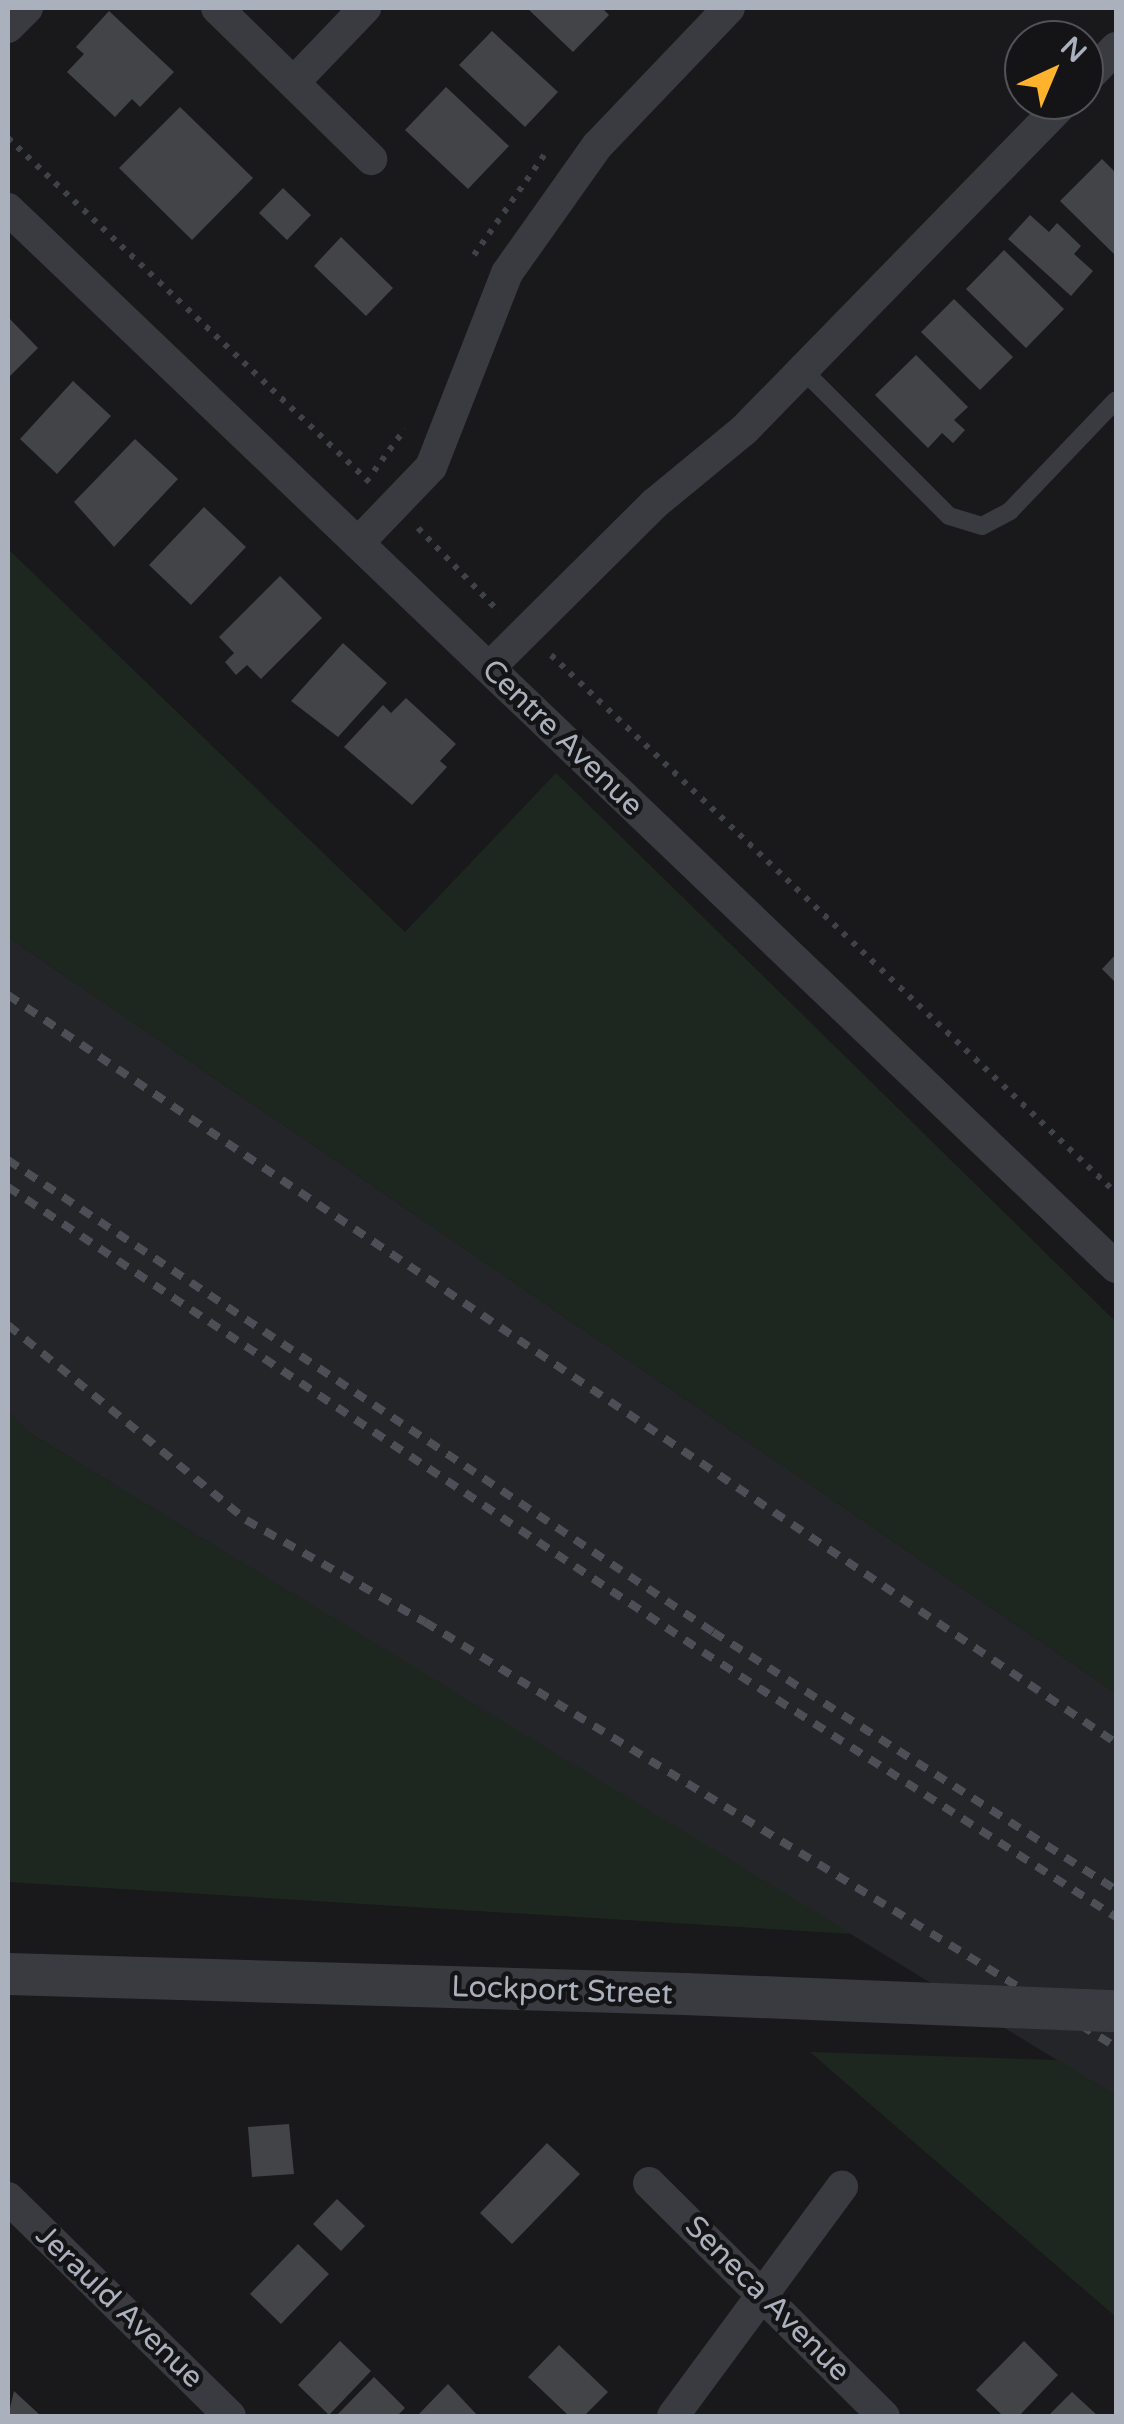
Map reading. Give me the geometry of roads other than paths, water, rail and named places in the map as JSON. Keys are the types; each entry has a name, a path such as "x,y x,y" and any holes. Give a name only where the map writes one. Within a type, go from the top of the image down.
{"street":[{"path":"8,28 26,8"},
{"path":"217,8 371,159"},
{"path":"294,82 364,8"},
{"path":"358,543 431,467 507,273 597,146 729,8"},
{"path":"488,668 584,568 802,370 1046,120"},
{"name":"Centre Avenue","path":"8,209 1116,1267"},
{"name":"Lockport Street","path":"8,1974 1116,2011"},
{"name":"Seneca Avenue","path":"649,2183 884,2416"},
{"path":"673,2416 842,2187"},
{"name":"Jerauld Avenue","path":"8,2198 230,2416"}],"lane":[{"path":"802,370 949,516 982,526 1010,511 1116,400"}],"railway":[{"path":"8,995 1116,1743"},
{"path":"8,1160 713,1632 1116,1890"},
{"path":"8,1187 703,1652 1116,1917"},
{"path":"8,1325 246,1520 425,1622 1116,2047"}]}
